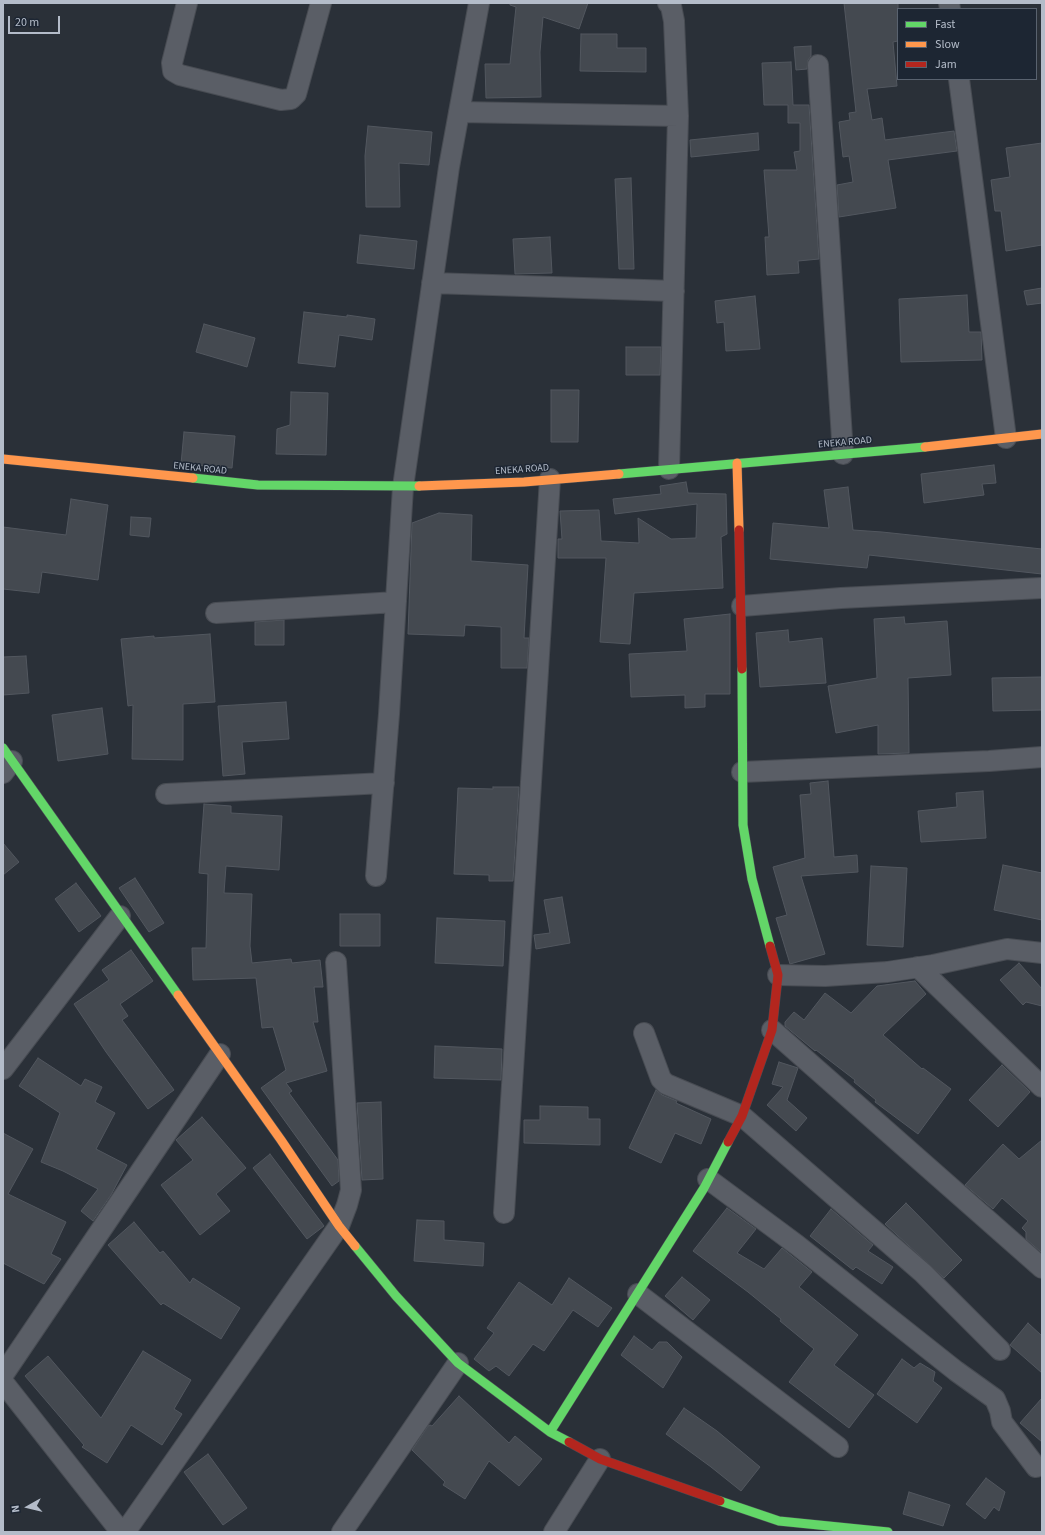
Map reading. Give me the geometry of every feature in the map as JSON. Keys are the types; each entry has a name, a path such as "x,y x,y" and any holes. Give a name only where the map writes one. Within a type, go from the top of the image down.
{"street":[{"path":"187,3 172,63 173,71 180,75 281,100 290,99 296,94 321,3"},
{"path":"376,876 384,783 403,487 432,283 459,112 479,3"},
{"path":"668,3 671,6 674,21 678,116 669,469"},
{"path":"818,65 843,454"},
{"path":"959,80 1006,438"},
{"path":"459,112 678,116"},
{"path":"432,283 674,291"},
{"name":"ENEKA ROAD","path":"3,459 258,485 403,487 550,479 843,454 1042,434"},
{"path":"550,1432 638,1294 708,1179 742,1116 772,1030 778,975 752,879 743,825 742,606 737,463"},
{"path":"504,1213 550,479"},
{"path":"742,606 848,598 1042,588"},
{"path":"216,613 396,602"},
{"path":"742,772 989,761 1042,757"},
{"path":"6,760 220,1054 339,1226 396,1296 458,1363 550,1432 600,1459 776,1527 888,1532"},
{"path":"166,794 384,783"},
{"path":"3,1069 120,916"},
{"path":"778,975 825,976 888,972 1006,949 1042,953"},
{"path":"125,1532 339,1226 351,1190 336,962"},
{"path":"918,967 1042,1087"},
{"path":"772,1030 948,1187 1042,1268"},
{"path":"644,1033 661,1079 666,1084 742,1116 923,1273 1000,1350"},
{"path":"3,1375 220,1054"},
{"path":"708,1179 797,1245 956,1371 995,1399 1000,1411 1002,1422 1036,1467"},
{"path":"638,1294 838,1447"},
{"path":"342,1532 458,1363"},
{"path":"3,1382 121,1532"},
{"path":"554,1532 600,1459"}],"building":[{"path":"510,3 588,3 579,29 543,17 540,52 541,97 486,98 485,64 510,64 516,7 510,5"},
{"path":"844,3 898,3 897,41 893,42 897,86 867,89 872,120 882,118 885,140 954,131 957,151 888,160 896,208 839,217 837,185 853,182 849,156 843,157 839,122 850,120 849,113 856,112"},
{"path":"581,34 617,34 617,48 646,48 646,72 580,71"},
{"path":"811,46 811,56 808,60 807,69 796,70 794,47"},
{"path":"791,62 793,105 809,105 819,259 798,261 799,273 767,275 765,237 769,237 764,170 797,170 794,152 800,151 800,123 788,123 788,105 764,105 762,63"},
{"path":"368,126 432,132 429,165 399,163 400,207 366,207 365,156"},
{"path":"758,133 759,150 691,157 690,140"},
{"path":"1042,143 1042,245 1006,251 1001,211 995,211 991,180 1010,177 1006,148"},
{"path":"631,178 634,269 619,269 615,179"},
{"path":"360,235 417,241 414,269 357,263"},
{"path":"550,237 552,273 515,274 513,239"},
{"path":"1042,288 1042,303 1027,305 1024,291"},
{"path":"967,295 969,332 981,332 982,360 901,362 899,299"},
{"path":"755,296 760,349 726,351 724,322 717,323 715,301"},
{"path":"304,312 347,317 347,315 375,319 372,340 339,335 335,367 298,363"},
{"path":"204,324 255,338 247,367 196,352"},
{"path":"626,347 661,347 660,375 626,375"},
{"path":"551,390 579,390 578,442 551,442"},
{"path":"291,392 328,393 326,455 276,454 277,429 290,425"},
{"path":"184,432 235,436 232,468 181,464"},
{"path":"994,465 996,483 982,484 984,495 924,503 921,474"},
{"path":"686,482 688,493 726,494 727,534 721,537 723,588 634,593 630,644 600,642 606,558 558,558 558,539 562,539 560,511 599,510 601,541 639,543 638,518 671,539 696,538 697,504 615,514 613,499 661,494 660,486"},
{"path":"848,487 853,530 1042,549 1042,574 869,555 867,568 770,559 773,523 829,528 824,490"},
{"path":"71,499 108,505 98,580 42,572 39,593 3,589 3,527 66,535"},
{"path":"439,513 472,515 471,561 528,565 524,638 529,638 527,668 501,668 501,627 465,625 464,636 408,634 412,523"},
{"path":"131,517 151,518 149,537 130,535"},
{"path":"730,614 730,694 705,694 705,707 685,708 685,695 631,697 629,654 687,651 684,619"},
{"path":"904,617 905,624 947,621 951,675 908,678 909,753 878,754 878,725 836,733 828,686 877,678 874,619"},
{"path":"284,620 284,645 255,645 255,622"},
{"path":"788,630 789,642 822,638 826,683 760,687 756,633"},
{"path":"210,634 215,702 183,704 183,760 132,759 133,705 128,706 121,639"},
{"path":"26,656 29,693 3,695 3,657"},
{"path":"1042,677 1042,710 993,711 992,678"},
{"path":"286,702 289,739 242,742 245,774 223,776 218,706"},
{"path":"102,708 108,754 58,761 52,715"},
{"path":"828,781 834,857 857,855 858,872 801,876 825,954 790,964 776,918 787,915 773,867 805,858 800,795 811,794 810,783"},
{"path":"493,787 519,787 513,881 489,881 489,875 454,874 458,788 493,789"},
{"path":"983,791 986,838 921,842 918,811 957,807 956,793"},
{"path":"204,804 231,806 231,813 282,816 279,870 226,866 224,893 252,894 250,946 252,963 291,959 292,963 320,960 323,987 314,987 318,1022 313,1022 327,1071 286,1083 292,1091 289,1093 338,1160 339,1181 332,1186 261,1088 286,1070 273,1027 262,1028 256,978 193,980 192,948 206,948 208,874 199,873"},
{"path":"3,843 19,862 3,875"},
{"path":"1003,865 1042,873 1042,920 994,910"},
{"path":"871,866 907,868 903,947 867,945"},
{"path":"135,878 164,923 149,932 119,888"},
{"path":"76,883 101,916 79,932 55,899"},
{"path":"562,897 570,943 536,949 534,935 550,933 544,900"},
{"path":"340,914 380,914 380,946 340,946"},
{"path":"437,918 505,921 503,966 435,963"},
{"path":"131,950 153,981 120,1004 128,1016 122,1020 174,1090 148,1109 106,1052 74,1004 109,980 102,970"},
{"path":"1019,963 1042,989 1042,1006 1026,1002 1023,1005 1000,980"},
{"path":"915,981 926,994 883,1035 922,1069 923,1068 951,1089 918,1134 875,1102 876,1100 854,1082 855,1080 816,1050 815,1051 785,1026 785,1022 794,1012 804,1020 825,993 851,1013 877,986"},
{"path":"435,1046 502,1049 501,1080 434,1078"},
{"path":"38,1058 81,1086 85,1079 102,1087 95,1102 115,1113 96,1149 127,1165 111,1195 93,1221 81,1211 98,1189 63,1171 41,1162 60,1113 19,1086"},
{"path":"779,1062 798,1068 787,1100 807,1118 796,1131 767,1105 783,1087 772,1084"},
{"path":"1002,1065 1030,1092 998,1127 969,1100"},
{"path":"656,1090 662,1095 677,1101 676,1103 711,1119 701,1144 675,1133 661,1163 629,1148"},
{"path":"381,1102 383,1179 362,1180 357,1103"},
{"path":"540,1106 588,1107 588,1119 600,1119 600,1145 524,1143 524,1120 540,1120"},
{"path":"202,1117 246,1168 216,1194 230,1211 200,1235 161,1185 193,1160 176,1140"},
{"path":"3,1133 33,1149 8,1194 66,1222 51,1254 61,1259 44,1284 3,1263"},
{"path":"1042,1140 1042,1253 1026,1239 1026,1232 1022,1228 1028,1221 1002,1198 993,1209 965,1185 1003,1144 1019,1159"},
{"path":"270,1154 324,1226 307,1239 253,1168"},
{"path":"906,1203 962,1260 944,1278 885,1224"},
{"path":"727,1208 756,1229 737,1253 764,1269 782,1248 812,1272 799,1287 858,1335 834,1365 874,1395 849,1428 789,1382 814,1349 748,1292 693,1251"},
{"path":"831,1209 873,1245 868,1251 893,1267 882,1284 856,1267 853,1270 810,1236"},
{"path":"417,1220 444,1221 444,1240 484,1243 483,1266 414,1261"},
{"path":"134,1222 160,1253 163,1251 190,1283 193,1278 240,1308 221,1339 163,1303 161,1305 108,1245"},
{"path":"682,1277 710,1300 693,1320 665,1296"},
{"path":"569,1278 612,1308 598,1327 573,1310 544,1351 533,1344 509,1376 496,1366 489,1371 474,1359 494,1333 487,1328 519,1282 552,1305"},
{"path":"1028,1323 1042,1336 1042,1373 1010,1345"},
{"path":"634,1336 652,1350 659,1342 667,1342 682,1357 663,1388 621,1355"},
{"path":"143,1351 191,1380 174,1409 182,1414 162,1445 131,1425 107,1463 82,1447 84,1445 25,1376 48,1356 101,1418"},
{"path":"902,1359 914,1368 920,1363 935,1372 933,1381 942,1388 917,1423 877,1394"},
{"path":"459,1396 509,1443 515,1436 542,1459 519,1486 489,1461 465,1499 443,1485 445,1482 412,1450 428,1426 432,1426"},
{"path":"1042,1398 1042,1442 1020,1423"},
{"path":"684,1408 717,1431 760,1467 741,1491 666,1434"},
{"path":"208,1454 247,1508 223,1525 184,1472"},
{"path":"986,1478 1005,1492 999,1511 994,1507 985,1519 966,1504"},
{"path":"909,1492 950,1505 943,1526 903,1514"}],"traffic: fast":[{"path":"619,474 925,447"},
{"path":"193,478 258,485 419,486"},
{"path":"742,669 743,825 752,879 770,946"},
{"path":"3,748 178,995"},
{"path":"550,1432 704,1188 728,1142"},
{"path":"355,1246 396,1296 458,1363 550,1432 569,1442"},
{"path":"720,1501 779,1521 888,1532"}],"traffic: slow":[{"path":"925,447 1042,434"},
{"path":"3,459 193,478"},
{"path":"737,463 739,530"},
{"path":"419,486 524,482 619,474"},
{"path":"178,995 281,1140 339,1226 355,1246"}],"traffic: jam":[{"path":"739,530 742,669"},
{"path":"728,1142 742,1116 772,1030 778,975 770,946"},
{"path":"569,1442 600,1459 720,1501"}]}
